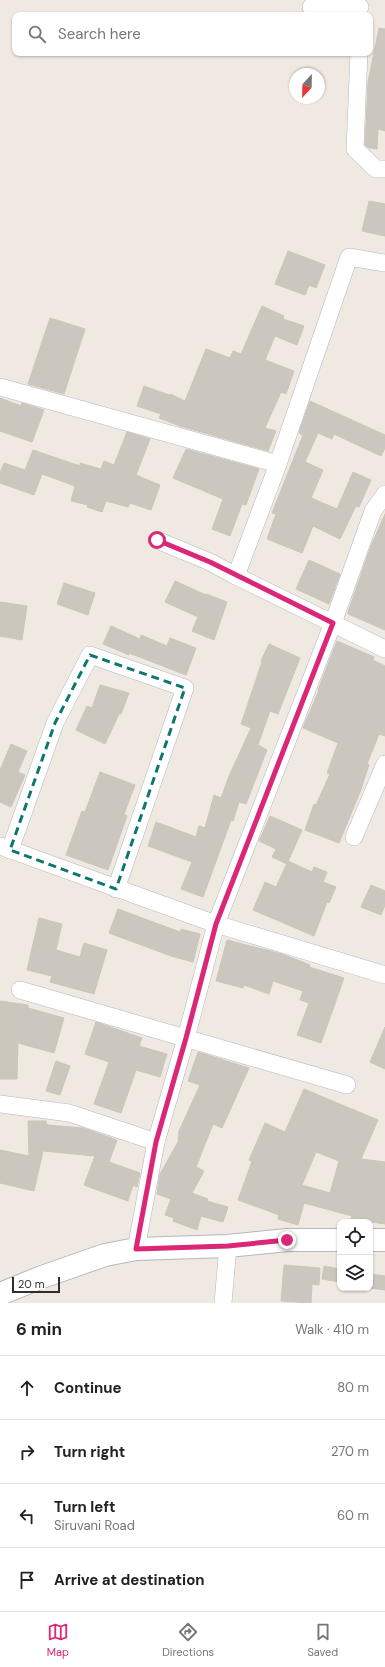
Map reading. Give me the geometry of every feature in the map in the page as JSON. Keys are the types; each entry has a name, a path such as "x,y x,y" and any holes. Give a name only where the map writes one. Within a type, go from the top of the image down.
{"street":[{"path":"311,7 360,7"},
{"path":"359,56 355,149 376,169 385,169"},
{"path":"236,576 278,464 349,257 385,263"},
{"path":"0,387 278,464"},
{"path":"136,1249 156,1142 186,1038 216,924 333,623 373,511 385,494"},
{"path":"157,540 210,562 385,649"},
{"path":"116,888 185,688 90,655 56,722 5,848 116,888 216,924 385,975"},
{"path":"354,837 385,764"},
{"path":"20,990 347,1085"},
{"path":"0,1104 70,1113 156,1142"},
{"path":"0,1294 42,1277 105,1255 136,1249 228,1246 287,1240 337,1240"},
{"path":"373,1240 385,1240"},
{"path":"223,1303 228,1246"}],"highlighted area":[{"path":"90,655 185,688 116,889 10,850 55,723"}],"building":[{"path":"379,28 385,29 385,131 378,129 377,149 369,148 365,145 368,82"},
{"path":"369,201 385,204 385,236 362,231"},
{"path":"288,251 325,265 316,288 309,285 305,295 275,284"},
{"path":"262,306 284,316 283,319 304,326 297,345 275,336 265,360 294,371 286,394 281,392 265,428 276,431 268,451 180,426 159,418 161,414 137,406 144,386 169,395 170,394 185,401 206,349 230,358 233,351 241,354"},
{"path":"50,318 85,329 64,394 28,384"},
{"path":"0,398 21,406 22,403 44,410 32,442 0,431"},
{"path":"310,401 385,435 385,448 381,456 334,434 332,439 318,433 305,462 323,470 311,498 337,509 353,472 371,480 359,507 356,506 340,539 313,526 302,553 267,539 276,514 272,513 303,435 299,433"},
{"path":"127,432 150,439 136,475 160,485 151,510 130,503 128,507 106,501 102,512 87,507 88,505 71,501 75,486 42,474 34,495 0,483 0,473 4,463 25,470 33,450 80,466 80,463 101,469 104,461 114,465"},
{"path":"186,449 259,469 246,505 242,504 230,536 212,529 223,499 173,478"},
{"path":"385,514 385,630 348,614 348,612 371,546"},
{"path":"309,560 340,574 329,604 296,589"},
{"path":"175,581 206,595 227,602 214,640 192,631 198,617 165,602"},
{"path":"64,583 95,593 88,615 57,604"},
{"path":"0,602 27,606 22,640 0,636"},
{"path":"111,626 140,639 141,635 167,646 170,638 196,648 186,675 129,653 129,655 103,644"},
{"path":"337,641 374,657 373,660 385,666 385,736 379,734 367,764 369,765 360,792 339,843 305,830 314,804 316,805 330,774 327,773 338,743 303,728"},
{"path":"269,644 300,658 278,714 270,711 258,745 267,750 246,804 239,802 233,821 231,820 203,897 181,889 192,862 148,846 156,822 196,837 199,826 205,828 214,795 221,798 229,776 251,728 241,724 262,662 261,661"},
{"path":"100,685 129,693 121,714 119,714 105,744 76,730 87,706 92,708"},
{"path":"11,744 27,751 18,772 25,775 11,807 0,802 0,770"},
{"path":"100,772 135,785 124,814 127,816 108,870 66,855 82,811 85,812"},
{"path":"270,816 302,830 287,864 272,857 276,849 259,841"},
{"path":"288,861 312,872 314,867 327,872 323,882 336,887 329,903 327,902 314,936 253,910 265,882 276,887"},
{"path":"371,885 385,891 385,905 381,915 361,907"},
{"path":"118,909 180,932 181,929 200,934 193,962 171,956 109,933"},
{"path":"39,918 62,924 56,950 80,957 84,943 107,950 94,994 50,982 52,976 27,970"},
{"path":"227,940 282,954 310,965 309,967 344,978 321,1043 297,1035 309,1003 300,1000 303,991 273,981 269,994 244,985 243,988 216,981"},
{"path":"0,1001 28,1005 28,1008 64,1018 54,1053 18,1043 17,1079 0,1079"},
{"path":"96,1022 142,1038 139,1046 167,1054 160,1077 136,1070 121,1113 94,1104 109,1062 85,1054"},
{"path":"385,1027 385,1069 370,1062"},
{"path":"198,1052 249,1068 222,1128 213,1124 196,1167 204,1171 192,1193 208,1199 207,1201 228,1207 223,1222 201,1216 197,1230 173,1221 174,1218 165,1215 171,1199 157,1194 160,1174 178,1142 179,1131 200,1085 188,1081"},
{"path":"56,1061 70,1066 60,1095 46,1091"},
{"path":"304,1089 378,1120 361,1159 385,1162 385,1224 373,1222 373,1219 351,1219 352,1216 304,1203 298,1225 278,1219 279,1215 238,1200 252,1161 249,1160 265,1123 285,1132","holes":["316,1152 339,1161 330,1193 302,1185"]},
{"path":"28,1121 46,1121 47,1125 83,1128 117,1140 109,1162 140,1173 137,1187 133,1185 128,1201 84,1185 95,1156 43,1151 34,1191 0,1183 0,1150 29,1156"},
{"path":"284,1265 320,1268 319,1285 312,1284 311,1303 281,1301"},
{"path":"324,1266 337,1268 337,1282 322,1279"},
{"path":"373,1274 385,1276 385,1290 373,1288"}],"route":[{"path":"157,540 210,562 333,623 216,924 186,1038 156,1142 136,1249 228,1246 287,1240"}]}
